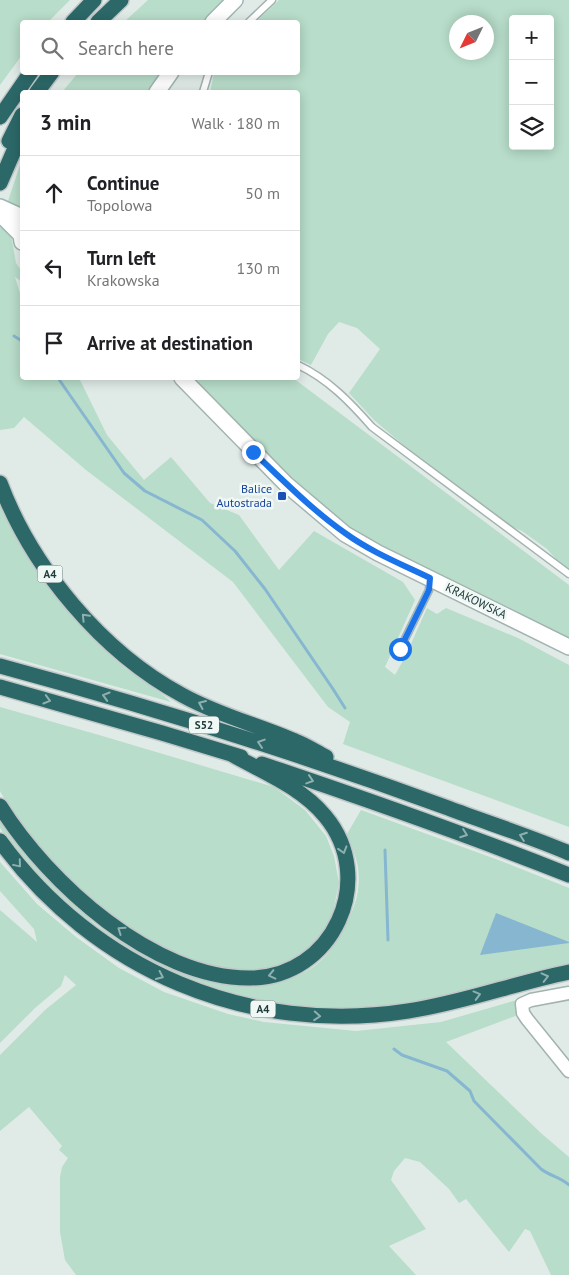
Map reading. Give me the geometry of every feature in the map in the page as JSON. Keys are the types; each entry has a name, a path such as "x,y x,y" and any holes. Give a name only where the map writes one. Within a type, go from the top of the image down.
{"highway":[{"path":"75,20 94,0"},
{"path":"100,20 121,0"},
{"path":"0,117 29,75"},
{"path":"38,90 50,75"},
{"path":"48,90 59,75"},
{"path":"0,184 3,163 20,120"},
{"path":"3,163 20,135"},
{"name":"A4","path":"0,483 28,541 54,580 82,614 102,635 139,667 182,695 240,720 297,741 358,775 569,853"},
{"name":"S52","path":"0,666 174,715 358,775"},
{"name":"S52","path":"0,687 231,754"},
{"path":"0,806 20,836 62,882 88,906 138,942 177,962 210,973 252,978 277,974 288,971 309,959 319,950 334,930 346,900 348,886 346,862 339,837 318,808 295,790 231,754"},
{"path":"231,754 363,798 480,840 569,875"},
{"name":"A4","path":"0,841 17,864 52,900 110,947 162,977 199,992 243,1004 311,1015 351,1017 376,1015 409,1011 455,1001 569,972"}],"street":[{"path":"215,20 235,0"},
{"path":"158,90 169,75"},
{"path":"0,207 20,216"},
{"path":"0,214 20,235"},
{"name":"KRAKOWSKA","path":"184,380 253,452 316,511 345,534 569,647"},
{"path":"569,993 531,1000 522,1004 523,1013 527,1019 569,1071"}],"lane":[{"path":"251,20 272,0"},
{"path":"204,90 208,75"},
{"path":"300,366 314,372 327,382 348,400 372,427 569,574"},
{"path":"400,649 429,590 430,578"}],"green space":[{"path":"0,0 70,0 50,20 20,20 20,58 0,85"},
{"path":"148,0 225,0 207,20 126,20"},
{"path":"279,0 569,0 569,569 547,549 522,531 510,526 415,455 374,420 349,393 380,349 357,328 339,322 328,334 311,365 300,360 300,90 210,90 214,75 300,75 300,20 258,20"},
{"path":"76,75 164,75 153,90 64,90"},
{"path":"20,165 20,210 8,201"},
{"path":"2,222 11,235 16,263 20,269 20,281 15,277 20,293 20,380 80,380 107,435 144,480 171,457 210,503 239,515 279,570 314,531 403,582 415,600 385,667 395,675 427,608 437,614 446,608 518,638 569,665 569,827 343,744 350,722 328,707 233,582 86,470 24,417 14,428 0,430 0,229"},
{"path":"193,380 296,380 569,585 569,642 350,530 306,496"},
{"path":"0,504 38,571 71,614 106,652 171,702 0,654"},
{"path":"0,707 274,787 305,810 326,836 334,856 339,883 332,917 321,938 301,956 270,970 240,972 204,965 168,951 130,929 85,895 45,857 17,821 0,791"},
{"path":"361,810 569,888 569,965 424,1002 381,1008 327,1011 250,1002 161,970 117,944 72,910 40,878 0,828 0,820 46,877 91,921 106,932 153,958 195,977 223,984 253,985 278,982 306,971 322,960 340,935 354,908 358,889 358,867 347,834"},
{"path":"0,862 37,904 76,937 119,968 164,992 228,1014 264,1022 356,1031 441,1022 517,1000 518,1015 446,1042 542,1134 569,1157 569,1275 551,1275 530,1231 525,1229 509,1252 466,1199 459,1203 449,1189 420,1162 405,1158 394,1171 391,1180 426,1229 389,1246 416,1275 76,1275 65,1260 60,1232 60,1177 62,1167 68,1158 59,1150 62,1146 29,1107 0,1131 0,1055 45,1010 76,985 65,975 61,986 35,1008 0,1043 0,910 37,942 34,929 0,891"}],"water":[{"path":"496,913 569,942 569,943 480,955"}],"waterway":[{"path":"14,336 20,340"},
{"path":"59,380 124,473 145,491 202,520 235,551 265,589 345,708"},
{"path":"385,850 388,940"},
{"path":"394,1049 402,1055 447,1071 470,1091 474,1101 541,1169 569,1185"}],"place":[{"name":"Balice Autostrada","path":"282,496"}],"route":[{"path":"253,452 316,511 345,534 378,553 430,578 429,590 400,649"}]}
